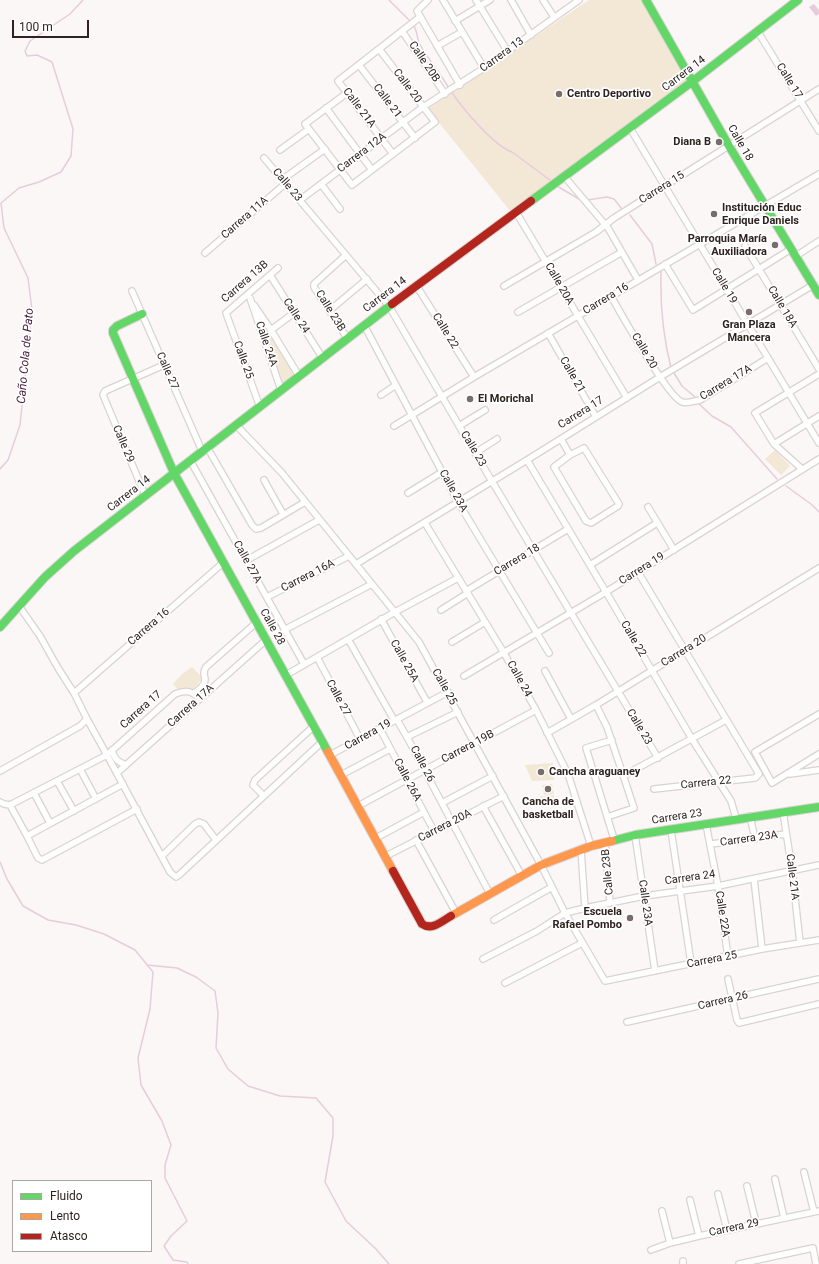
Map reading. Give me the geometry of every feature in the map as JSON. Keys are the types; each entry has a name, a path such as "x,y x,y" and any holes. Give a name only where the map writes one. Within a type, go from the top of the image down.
{"street":[{"path":"428,0 417,11 459,85"},
{"path":"443,0 484,68"},
{"path":"476,0 508,52"},
{"path":"455,21 490,0"},
{"path":"511,0 531,35"},
{"path":"543,0 554,17"},
{"name":"Calle 18","path":"646,0 729,146 793,253 816,283 819,294"},
{"name":"Carrera 14","path":"0,627 45,577 145,495 416,285 693,81 798,0"},
{"name":"Carrera 13","path":"423,107 446,94 508,52 577,1"},
{"path":"359,64 420,17"},
{"name":"Calle 20B","path":"402,31 446,94"},
{"path":"437,46 462,32"},
{"name":"Calle 17","path":"758,32 819,131"},
{"name":"Calle 20","path":"379,49 435,122 414,138"},
{"name":"Calle 21A","path":"359,64 338,81 393,154"},
{"name":"Calle 21","path":"359,64 414,138"},
{"name":"Carrera 15","path":"504,286 596,232 604,225 819,89"},
{"path":"280,150 307,127 326,108 347,92"},
{"name":"Carrera 12A","path":"300,200 423,107"},
{"path":"326,108 372,170"},
{"path":"307,127 352,185 414,138"},
{"name":"Calle 19","path":"630,128 698,244 819,443"},
{"name":"Carrera 11A","path":"205,253 284,181 325,149"},
{"name":"Calle 23","path":"264,158 389,306 475,453 658,758"},
{"name":"Carrera 16","path":"394,426 474,376 819,174"},
{"path":"564,176 608,228 638,280"},
{"path":"321,184 340,209"},
{"name":"Calle 20A","path":"516,212 627,398"},
{"path":"665,264 693,310 759,270 819,241"},
{"name":"Calle 18A","path":"745,246 819,369"},
{"path":"518,312 622,252"},
{"name":"Calle 23B","path":"346,255 314,284 314,287 347,338"},
{"name":"Carrera 13B","path":"226,313 249,296 278,268"},
{"name":"Calle 24","path":"270,276 322,357"},
{"path":"329,311 367,279"},
{"name":"Carrera 17","path":"356,564 816,283"},
{"name":"Calle 22","path":"416,285 474,376"},
{"name":"Calle 27","path":"132,291 164,364 205,449 252,525 256,529 261,528 283,514"},
{"path":"249,296 299,376"},
{"name":"Calle 24A","path":"249,296 281,390"},
{"name":"Calle 20","path":"611,296 660,377 672,394 682,402"},
{"name":"Calle 25","path":"226,313 260,407"},
{"path":"271,330 294,313"},
{"name":"Calle 28","path":"142,314 117,326 113,330 174,473 323,741 420,920 426,927 432,926 456,913"},
{"name":"Calle 23A","path":"364,325 458,502 549,653"},
{"name":"Calle 21","path":"548,333 596,417"},
{"name":"Carrera 17A","path":"682,402 700,400 768,358"},
{"path":"133,378 164,364"},
{"path":"802,469 774,444 755,413 819,374"},
{"name":"Calle 29","path":"133,378 105,390 103,395 145,495"},
{"path":"381,395 396,385"},
{"path":"459,426 485,410"},
{"path":"774,444 819,416"},
{"name":"Calle 25","path":"236,425 282,473 419,642 448,692 504,796 565,914 605,981"},
{"path":"475,453 497,439"},
{"path":"561,439 570,455"},
{"path":"584,448 619,502 618,506 591,523 586,521 554,467 570,455 584,448"},
{"name":"Carrera 19","path":"464,676 606,592 819,459"},
{"name":"Calle 27A","path":"190,460 304,664"},
{"name":"Calle 22","path":"527,460 692,739 734,807 736,818"},
{"path":"408,493 442,472"},
{"path":"264,480 283,514 305,502"},
{"path":"648,507 674,550"},
{"path":"246,560 319,520"},
{"name":"Calle 24","path":"425,523 504,653 536,710 568,774 591,846"},
{"path":"590,565 657,523"},
{"name":"Carrera 18","path":"441,610 500,570 568,529"},
{"name":"Carrera 16A","path":"266,597 349,556"},
{"name":"Carrera 16","path":"74,693 224,562"},
{"name":"Carrera 20","path":"547,733 596,705 819,568"},
{"path":"623,776 726,720 638,572"},
{"path":"286,675 381,619 458,578"},
{"path":"284,630 372,584"},
{"path":"19,606 40,636 74,693 86,719 137,809 170,872 176,877 323,741"},
{"name":"Calle 25A","path":"381,619 427,702"},
{"path":"199,699 194,693 204,684 204,670 206,667 257,622"},
{"path":"452,642 485,622"},
{"name":"Calle 26","path":"348,638 394,720 397,720 407,737 490,894"},
{"name":"Carrera 17A","path":"117,773 266,639"},
{"name":"Calle 27","path":"317,656 360,739"},
{"path":"545,671 571,719"},
{"path":"205,680 209,682 218,682"},
{"name":"Carrera 17","path":"10,805 107,755 176,694 186,691 194,693"},
{"name":"Carrera 19","path":"330,755 448,692"},
{"path":"596,705 612,740 634,808 607,817"},
{"name":"Carrera 19B","path":"358,806 536,710"},
{"path":"407,737 458,712"},
{"path":"819,714 754,752 772,783 819,754"},
{"path":"0,771 80,726 86,719"},
{"name":"Carrera 22","path":"654,789 755,778 758,776 760,774 758,770 726,720"},
{"path":"264,796 253,785 255,780 314,726"},
{"name":"Calle 26A","path":"380,729 434,831"},
{"name":"Calle 23B","path":"612,740 586,748 614,839"},
{"path":"341,775 390,748"},
{"path":"112,750 115,759 126,765"},
{"path":"80,769 96,799"},
{"path":"787,774 819,770"},
{"path":"442,802 493,776"},
{"path":"57,781 74,811"},
{"path":"27,836 123,784"},
{"path":"34,793 50,823"},
{"name":"Carrera 20A","path":"386,856 504,796"},
{"path":"0,802 10,805 38,858 42,860 137,809"},
{"path":"483,806 522,876"},
{"name":"Carrera 23","path":"541,865 614,839 736,818 819,809"},
{"path":"376,838 424,812"},
{"name":"Calle 21A","path":"783,812 792,870 800,943"},
{"path":"750,816 753,839"},
{"path":"162,856 195,824 200,822 204,824 216,840"},
{"name":"Calle 22A","path":"706,824 718,886 728,957"},
{"path":"671,830 691,963"},
{"name":"Carrera 23A","path":"710,844 786,834"},
{"name":"Calle 23A","path":"635,835 655,971"},
{"path":"416,840 456,913 541,865"},
{"name":"Calle 23B","path":"605,842 610,903"},
{"path":"581,850 585,908"},
{"name":"Carrera 24","path":"483,959 565,914 585,908 680,890 718,886 819,865"},
{"path":"754,879 762,949"},
{"path":"494,920 552,887"},
{"name":"Carrera 25","path":"605,981 762,949 819,940"},
{"path":"505,983 582,943"},
{"path":"728,979 737,1020 739,1023 819,1004"},
{"name":"Carrera 26","path":"627,1022 819,979"},
{"path":"804,1172 816,1211"},
{"path":"775,1179 784,1218"},
{"path":"747,1186 756,1223"},
{"path":"718,1194 727,1230"},
{"path":"690,1200 699,1236"},
{"path":"662,1211 670,1243"},
{"name":"Carrera 29","path":"651,1250 670,1243 699,1236 816,1211"},
{"path":"739,1264 813,1248 816,1264"}],"shaded area":[{"name":"Centro Deportivo","path":"589,0 641,0 688,80 511,212 428,109"},
{"path":"814,4 819,10 819,14 816,16 809,7"},
{"path":"260,315 297,375 282,387 257,316"},
{"path":"775,450 790,466 781,475 765,459"},
{"path":"192,667 203,678 192,690 177,689 173,684 182,674"},
{"name":"Cancha araguaney","path":"553,763 554,780 532,781 525,765"},
{"name":"Cancha de basketball","path":"552,784 554,794 544,795 542,785"},
{"path":"554,795 555,804 539,806 536,797"}],"waterway":[{"name":"Caño Cola de Pato","path":"0,469 8,460 20,425 32,310 28,278 4,228 1,203 19,188 39,182 61,172 71,156 73,129 52,62 37,55 27,56 25,51 30,41 70,14 83,0"},
{"path":"389,0 411,22"},
{"path":"413,25 419,43 449,88"},
{"path":"451,91 470,116 488,135 550,180"},
{"path":"557,186 579,199"},
{"path":"587,200 607,197 614,199 622,209"},
{"path":"630,215 652,244 656,264"},
{"path":"661,271 663,320 671,368"},
{"path":"674,373 682,386 695,397"},
{"path":"698,403 712,416 731,427 777,479"},
{"path":"786,486 811,504 819,512"},
{"name":"Caño Cola de Pato","path":"0,862 7,879 23,906 48,920 76,925 104,934 135,950 153,972 150,1009 138,1058 141,1085 162,1121 171,1145 165,1165 165,1178 187,1221 171,1236 164,1246 173,1260 187,1262 188,1264"},
{"path":"147,965 177,968 196,977 215,991 218,1013 216,1048 228,1069 248,1086 280,1096 316,1098 333,1118 333,1136 325,1182 346,1221 376,1249 389,1264"}],"traffic: fast":[{"path":"646,0 729,146 819,295"},
{"path":"531,201 693,81 798,0"},
{"path":"0,627 45,577 74,551 392,304"},
{"path":"142,314 117,326 113,330 113,333 174,473 328,752"},
{"path":"612,841 635,835 819,807"}],"traffic: slow":[{"path":"328,752 393,871"},
{"path":"451,916 541,865 591,846 612,841"}],"traffic: jam":[{"path":"392,304 531,201"},
{"path":"393,871 422,924 426,926 433,926 441,923 451,916"}],"place":[{"name":"Centro Deportivo","path":"559,94"},
{"name":"Diana B","path":"719,142"},
{"name":"Institución Educ Enrique Daniels","path":"714,214"},
{"name":"Parroquia María Auxiliadora","path":"775,245"},
{"name":"Gran Plaza Mancera","path":"749,312"},
{"name":"El Morichal","path":"470,399"},
{"name":"Cancha araguaney","path":"541,772"},
{"name":"Cancha de basketball","path":"548,789"},
{"name":"Escuela Rafael Pombo","path":"630,918"}]}
